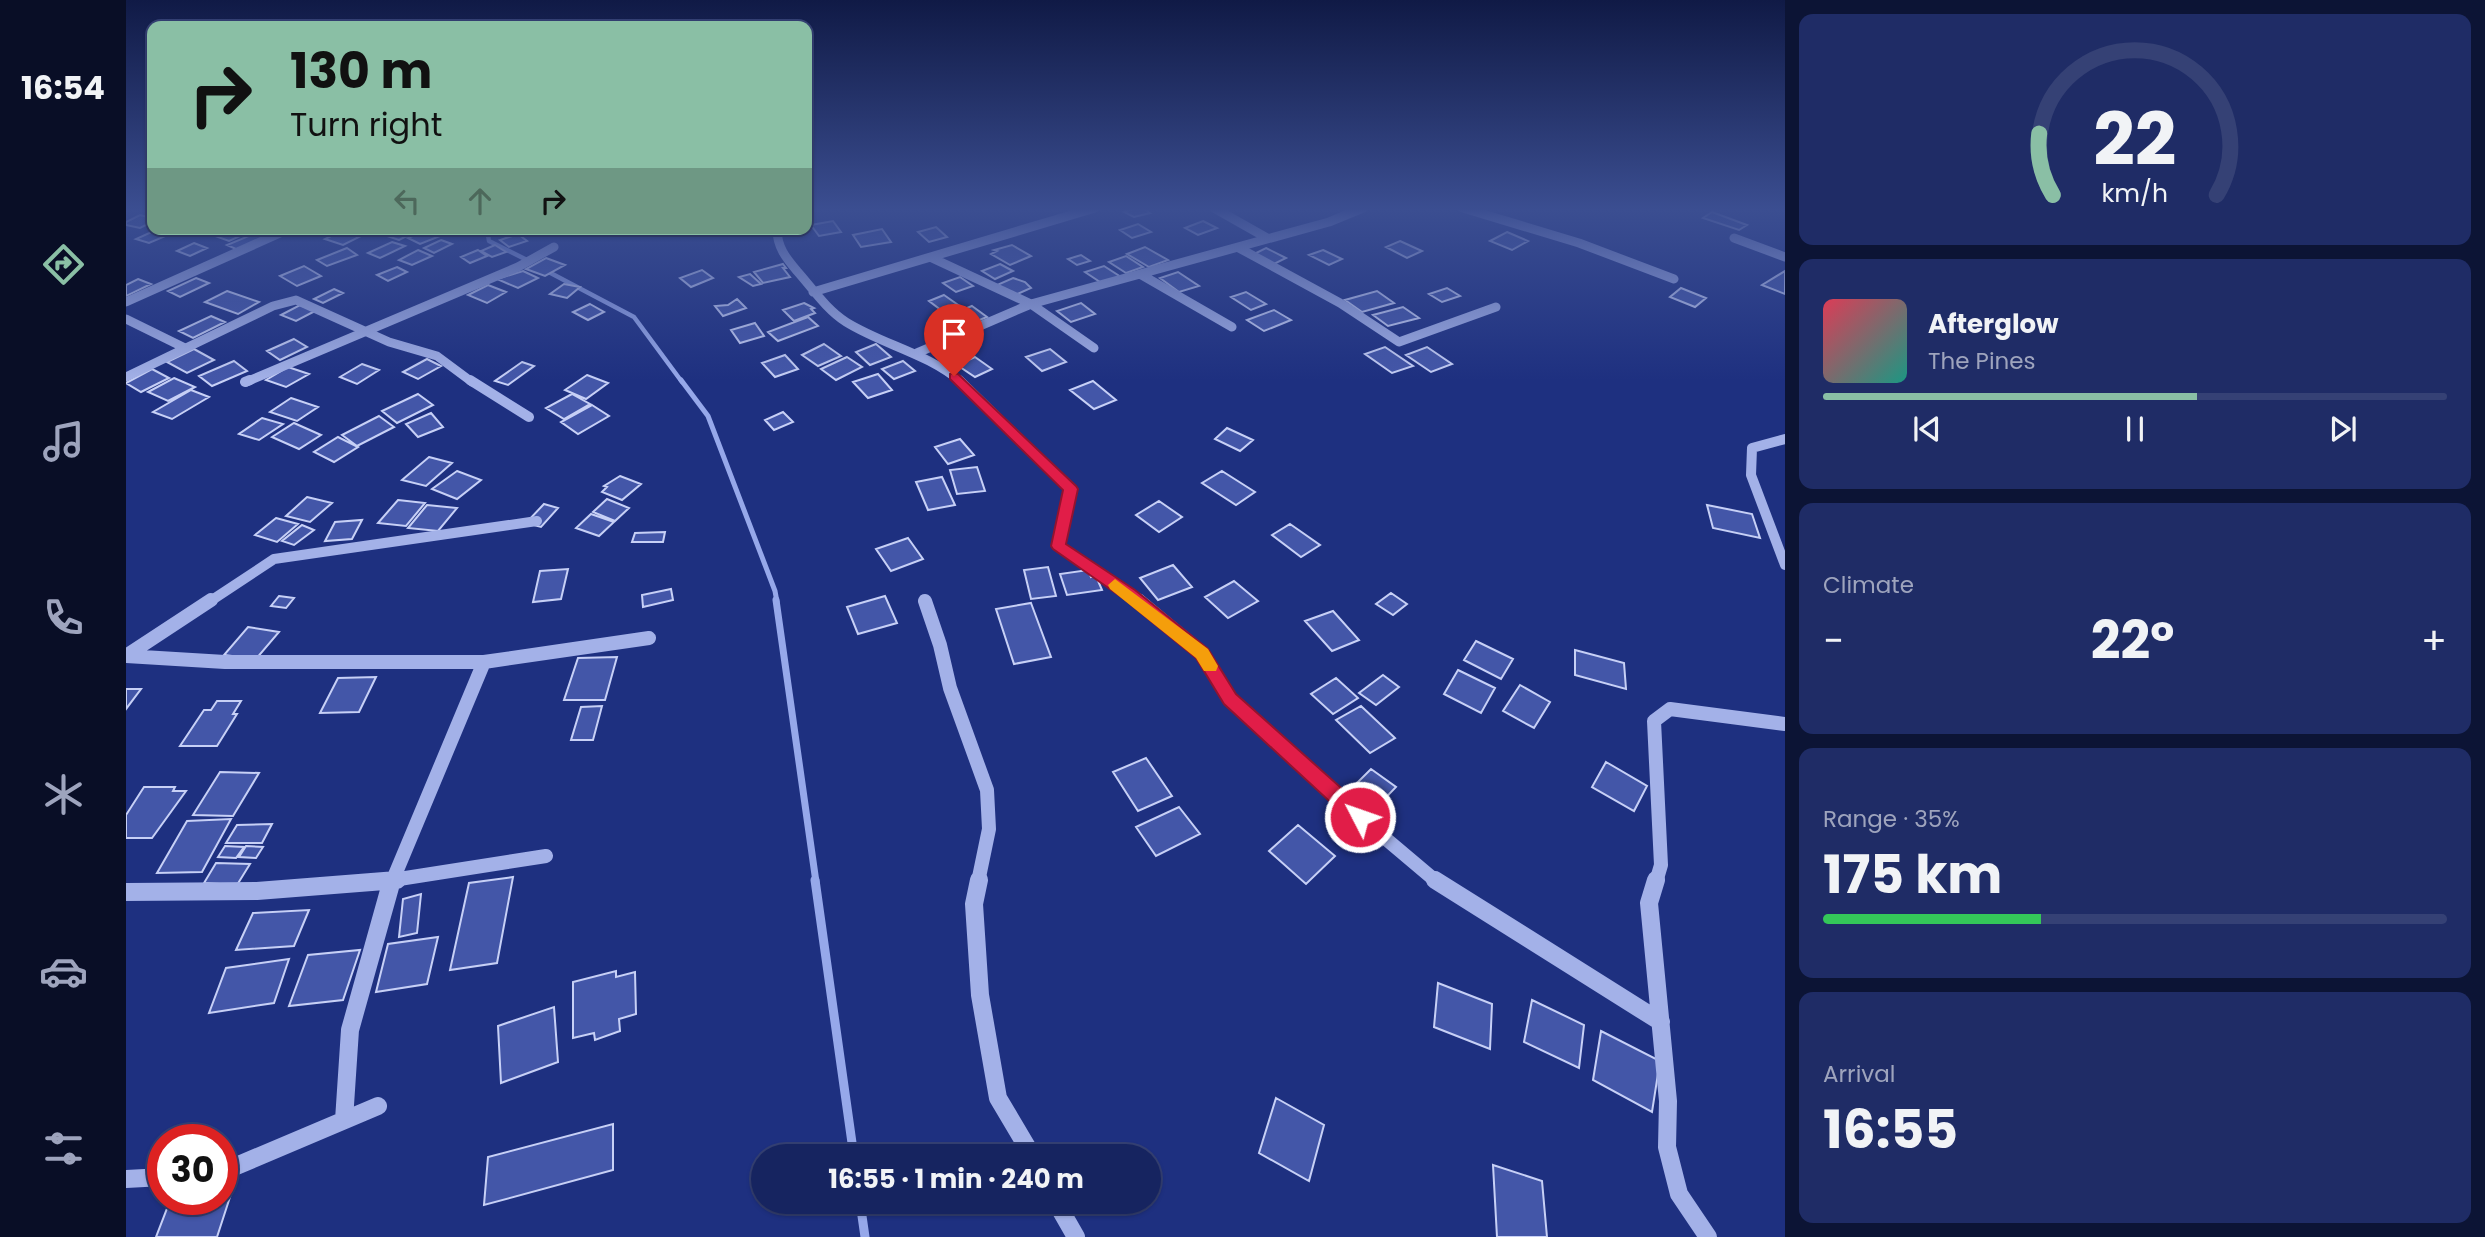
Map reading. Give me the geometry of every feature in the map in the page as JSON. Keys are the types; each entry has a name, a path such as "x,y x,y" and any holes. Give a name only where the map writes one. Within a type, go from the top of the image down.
{"street":[{"path":"126,302 207,266"},
{"path":"244,382 520,266"},
{"path":"792,266 813,292 843,320 879,339 917,353 954,376 1071,489 1059,546 1129,594 1202,653 1230,699 1341,801 1436,881 1661,1022"},
{"path":"813,292 905,266"},
{"path":"949,266 1031,304 1094,348"},
{"path":"917,353 1031,304 1172,266"},
{"path":"1272,266 1340,303 1399,342 1496,307"},
{"path":"1639,266 1674,279"},
{"path":"1140,274 1232,327"},
{"path":"126,377 273,306 296,300 389,342 437,356 492,396 529,417"},
{"path":"126,319 185,348"},
{"path":"1784,563 1751,475 1752,448 1785,439"},
{"path":"126,656 274,559 537,521"},
{"path":"925,601 940,645 950,688 987,790 989,830 974,904 980,995 998,1098 1025,1144"},
{"path":"126,656 225,662 484,662 649,638"},
{"path":"344,1120 350,1030 392,881 484,662"},
{"path":"1708,1237 1679,1194 1667,1147 1668,1101 1649,902 1661,865 1654,721 1671,709 1785,724"},
{"path":"126,892 257,891 392,881 546,856"},
{"path":"238,1165 378,1106"},
{"path":"126,1179 147,1178"},
{"path":"1063,1214 1076,1237"}],"building":[{"path":"304,266 321,276 297,286 280,276"},
{"path":"532,266 564,266 545,276 526,269"},
{"path":"784,266 786,268 783,268 790,277 763,283 754,272"},
{"path":"1003,266 1013,271 995,279 982,271"},
{"path":"1104,266 1121,277 1103,284 1085,272"},
{"path":"1115,266 1143,267 1126,273"},
{"path":"397,267 407,272 388,281 377,275"},
{"path":"702,270 713,278 691,287 680,278"},
{"path":"523,271 538,278 518,288 497,279"},
{"path":"1785,271 1785,294 1762,285"},
{"path":"1178,272 1199,286 1179,292 1160,278"},
{"path":"750,274 761,284 753,286 739,277"},
{"path":"960,277 973,286 956,292 943,283"},
{"path":"196,278 209,283 180,297 168,291"},
{"path":"1013,278 1025,282 1031,288 1015,295 997,285"},
{"path":"138,279 151,284 126,296 126,285"},
{"path":"564,284 580,287 567,298 550,294"},
{"path":"488,285 506,292 487,303 468,295"},
{"path":"1447,288 1460,296 1442,302 1429,294"},
{"path":"1681,288 1706,298 1695,307 1670,297"},
{"path":"334,289 343,293 323,303 314,299"},
{"path":"227,291 259,302 238,314 205,302"},
{"path":"1377,291 1394,303 1362,312 1345,300"},
{"path":"1246,292 1266,304 1251,310 1231,297"},
{"path":"944,295 961,307 945,313 929,301"},
{"path":"737,299 746,308 723,316 715,306 728,305"},
{"path":"804,303 814,308 811,309 815,313 794,321 783,310"},
{"path":"1081,303 1095,314 1071,322 1057,311"},
{"path":"590,304 604,312 588,320 573,312"},
{"path":"300,305 315,311 296,321 281,315"},
{"path":"972,306 987,317 967,325 952,314"},
{"path":"1403,307 1419,318 1388,326 1373,315"},
{"path":"1274,310 1291,320 1264,331 1247,320"},
{"path":"211,316 225,322 193,338 179,331"},
{"path":"808,317 818,326 778,341 768,332"},
{"path":"755,323 764,336 740,343 731,330"},
{"path":"294,339 307,347 280,360 267,351"},
{"path":"955,340 974,353 958,361 939,348"},
{"path":"824,344 841,356 818,366 802,355"},
{"path":"876,344 891,357 870,365 856,352"},
{"path":"1385,347 1413,366 1392,373 1365,354"},
{"path":"1427,347 1452,364 1431,372 1406,355"},
{"path":"194,349 214,360 187,373 167,362"},
{"path":"1050,349 1066,362 1042,371 1026,357"},
{"path":"785,355 798,369 775,377 762,363"},
{"path":"847,357 862,367 836,380 821,369"},
{"path":"975,357 992,369 975,377 957,365"},
{"path":"427,359 441,366 418,379 403,372"},
{"path":"234,361 247,371 212,386 199,376"},
{"path":"903,361 915,371 894,379 882,369"},
{"path":"522,362 534,366 508,385 495,381"},
{"path":"362,364 379,370 357,384 340,377"},
{"path":"288,367 309,374 286,387 266,380"},
{"path":"152,369 169,378 141,392 126,383"},
{"path":"878,374 892,390 868,398 853,382"},
{"path":"587,375 608,383 586,399 565,390"},
{"path":"174,378 195,387 168,401 148,392"},
{"path":"1093,381 1116,400 1094,409 1070,390"},
{"path":"191,390 209,397 172,419 153,412"},
{"path":"418,394 433,405 397,423 382,411"},
{"path":"572,394 590,404 564,419 546,408"},
{"path":"291,398 318,407 297,421 270,412"},
{"path":"592,405 609,416 578,434 561,422"},
{"path":"783,412 793,422 774,430 765,420"},
{"path":"431,413 443,427 418,437 406,424"},
{"path":"379,416 394,427 357,446 342,435"},
{"path":"262,418 283,424 259,440 239,434"},
{"path":"294,423 321,435 299,449 272,437"},
{"path":"1227,428 1253,440 1240,451 1215,439"},
{"path":"338,437 358,447 334,462 314,452"},
{"path":"960,439 974,455 948,464 935,447"},
{"path":"429,457 452,463 426,486 402,480"},
{"path":"977,467 985,491 957,494 950,470"},
{"path":"457,471 481,480 457,499 432,489"},
{"path":"1222,471 1255,492 1236,505 1202,483"},
{"path":"620,476 641,484 622,500 602,492 607,487 604,486"},
{"path":"942,477 955,505 928,510 916,482"},
{"path":"307,497 332,503 310,522 286,516"},
{"path":"607,499 629,508 615,521 593,512"},
{"path":"398,500 425,503 406,526 378,523"},
{"path":"1159,501 1182,517 1159,532 1136,515"},
{"path":"544,504 558,508 541,527 526,523"},
{"path":"427,505 457,508 438,531 408,528"},
{"path":"1707,505 1752,514 1760,538 1713,528"},
{"path":"591,514 614,522 599,536 576,528"},
{"path":"276,518 298,524 277,542 255,535"},
{"path":"362,520 352,539 325,541 335,522"},
{"path":"1290,524 1320,545 1301,557 1272,535"},
{"path":"302,525 314,530 294,545 282,541"},
{"path":"665,532 663,542 632,542 635,533"},
{"path":"908,538 923,559 891,571 876,549"},
{"path":"1173,565 1192,587 1158,600 1140,578"},
{"path":"1048,567 1056,596 1031,599 1024,570"},
{"path":"568,569 561,599 533,602 540,571"},
{"path":"1088,570 1091,577 1096,576 1102,590 1067,595 1060,574"},
{"path":"1234,581 1258,601 1228,618 1205,597"},
{"path":"671,589 673,600 643,607 642,595"},
{"path":"1391,593 1407,604 1393,615 1376,604"},
{"path":"279,596 294,598 286,608 271,606"},
{"path":"885,596 897,623 858,634 847,607"},
{"path":"1031,603 1051,657 1014,664 996,609"},
{"path":"1333,611 1359,640 1332,651 1305,621"},
{"path":"248,627 279,632 256,659 224,655"},
{"path":"1476,641 1513,659 1501,679 1464,660"},
{"path":"1575,650 1624,663 1626,689 1575,675"},
{"path":"617,657 605,700 564,700 578,658"},
{"path":"1458,670 1495,688 1481,713 1444,694"},
{"path":"1383,675 1399,687 1376,705 1359,693"},
{"path":"376,677 359,712 320,713 338,678"},
{"path":"1336,678 1358,698 1333,714 1311,694"},
{"path":"1520,685 1550,702 1534,728 1503,711"},
{"path":"126,689 141,689 126,709"},
{"path":"217,701 241,701 233,714 237,714 217,746 180,746 204,710 211,710"},
{"path":"602,706 593,740 571,740 581,707"},
{"path":"1361,706 1395,738 1370,753 1336,720"},
{"path":"1146,758 1172,796 1138,811 1113,772"},
{"path":"1606,762 1647,786 1634,811 1592,787"},
{"path":"1371,769 1396,787 1374,810 1349,791"},
{"path":"220,772 259,773 233,816 193,815"},
{"path":"144,787 175,787 173,791 186,791 152,838 126,838 126,815"},
{"path":"1179,807 1200,834 1156,856 1136,827"},
{"path":"231,819 202,872 157,873 187,821"},
{"path":"272,824 262,843 226,843 237,825"},
{"path":"1298,825 1335,856 1306,884 1269,851"},
{"path":"225,846 244,847 236,858 218,857"},
{"path":"246,846 263,847 256,858 239,857"},
{"path":"216,863 250,864 237,885 204,883"},
{"path":"513,877 497,963 450,970 469,883"},
{"path":"421,894 417,933 399,937 403,899"},
{"path":"309,910 294,946 236,950 253,913"},
{"path":"438,937 427,984 376,992 388,944"},
{"path":"360,950 343,1000 289,1006 308,955"},
{"path":"289,959 274,1003 209,1013 226,968"},
{"path":"616,971 616,977 635,972 636,1014 619,1019 620,1031 595,1040 594,1033 573,1038 573,982"},
{"path":"1438,983 1492,1004 1490,1049 1434,1027"},
{"path":"1532,1000 1584,1025 1579,1068 1524,1042"},
{"path":"554,1007 558,1062 501,1083 498,1026"},
{"path":"1601,1031 1660,1061 1652,1112 1593,1080"},
{"path":"1276,1098 1324,1125 1309,1181 1259,1153"},
{"path":"613,1124 613,1170 484,1205 488,1157"},
{"path":"1493,1165 1542,1181 1547,1237 1497,1237"},
{"path":"165,1215 224,1215 217,1237 156,1237"}],"waterway":[{"path":"543,269 634,317 682,382"},
{"path":"681,380 708,416 777,602"},
{"path":"776,600 816,882"},
{"path":"815,880 852,1144"},
{"path":"862,1214 865,1237"}],"slow traffic":[{"path":"1115,585 1202,653 1210,666"}],"route":[{"path":"954,376 1071,489 1059,546 1129,594 1202,653 1230,699 1360,817"}]}
